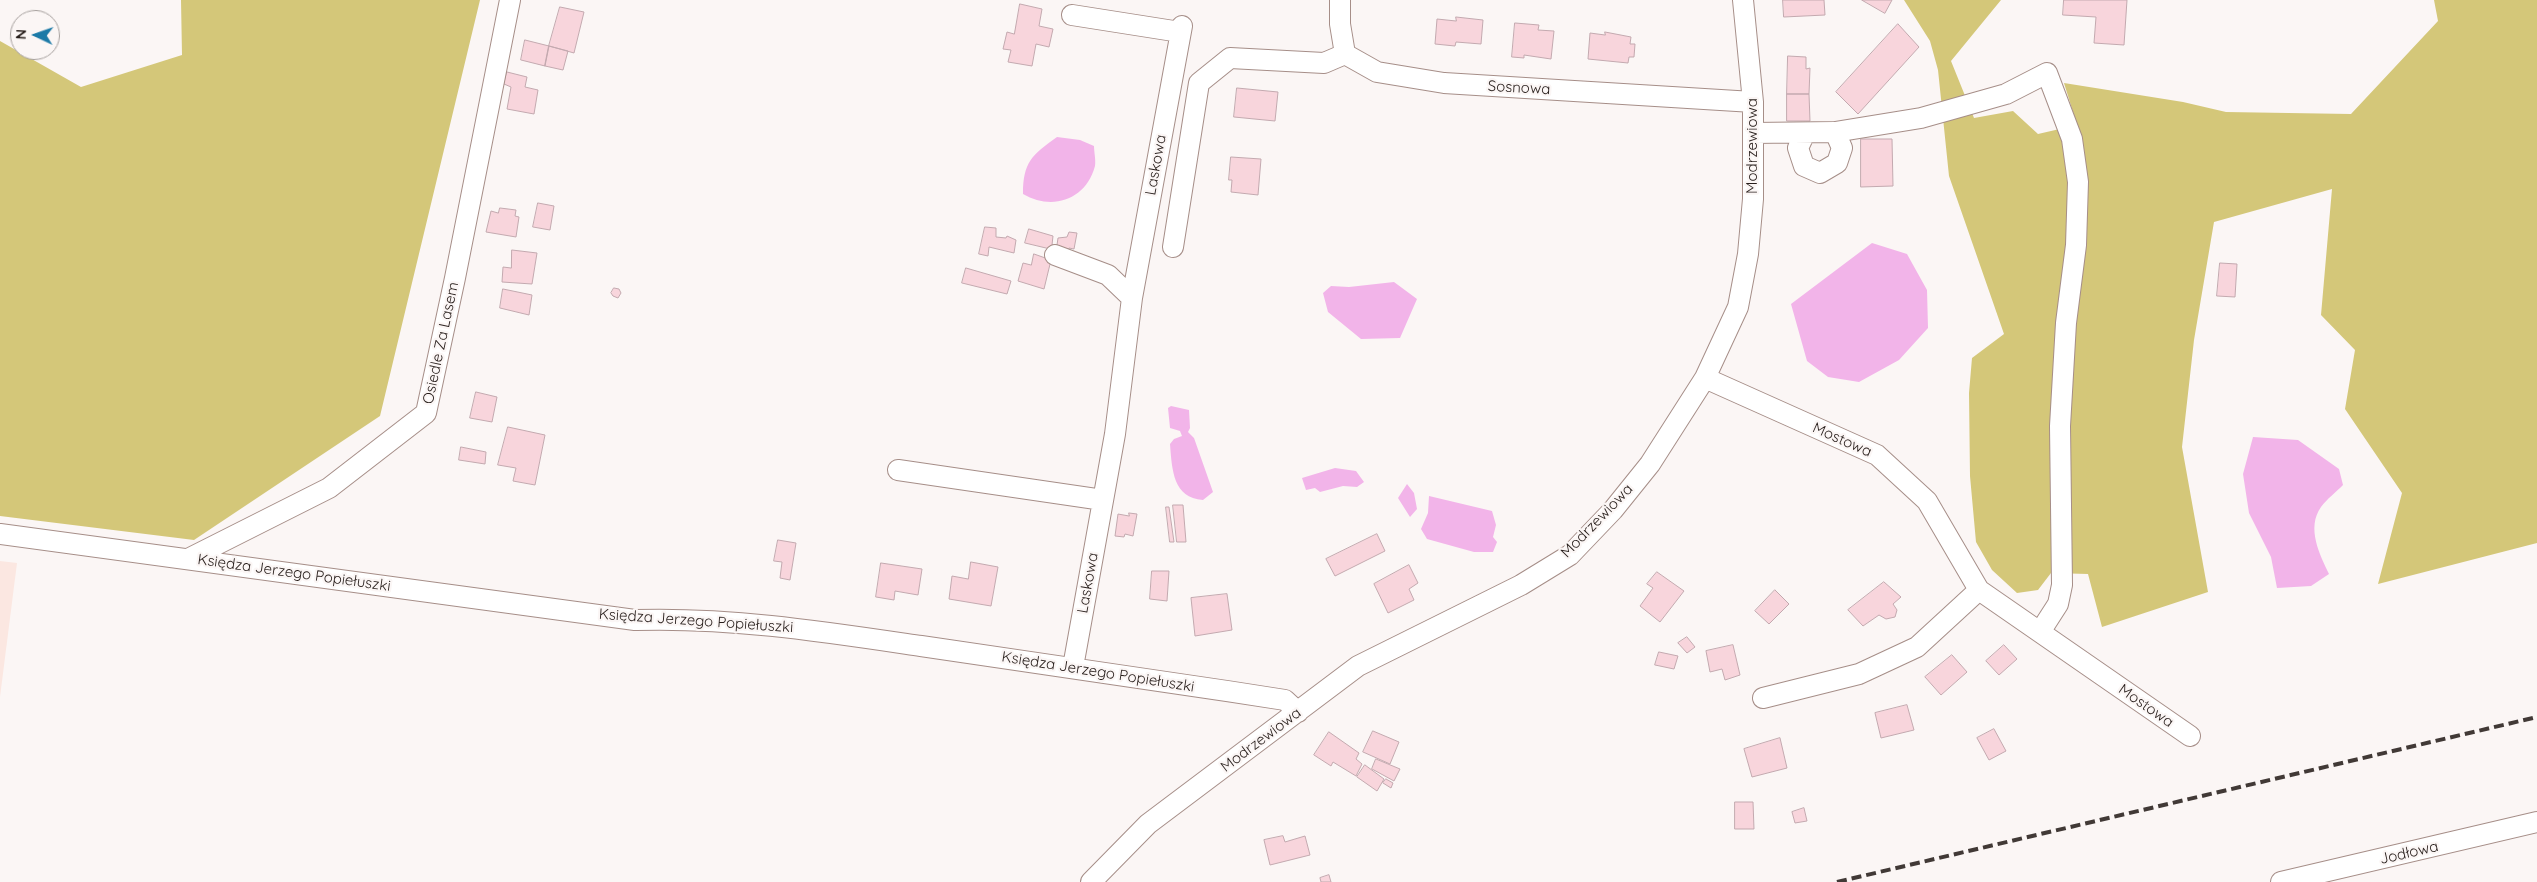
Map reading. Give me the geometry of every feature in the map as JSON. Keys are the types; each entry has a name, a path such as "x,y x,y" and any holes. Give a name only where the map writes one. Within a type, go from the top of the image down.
{"street":[{"name":"Osiedle Za Lasem","path":"190,558 329,488 426,413 456,278 510,0"},
{"path":"1173,247 1199,83 1230,58 1324,63 1344,54 1340,24 1340,0"},
{"name":"Modrzewiowa","path":"1091,882 1148,824 1358,666 1521,585 1570,555 1613,510 1650,464 1706,378 1738,307 1748,254 1753,199 1753,102 1743,0"},
{"name":"Laskowa","path":"1072,15 1181,29 1132,298 1115,434 1073,667"},
{"name":"Sosnowa","path":"1344,54 1377,72 1444,84 1753,102"},
{"path":"1753,133 1835,132 1921,118 2006,94 2047,73 2072,140 2078,182 2076,245 2066,323 2060,426 2062,586 2058,604 2040,632"},
{"path":"1805,133 1798,148 1804,166 1820,173 1837,164 1842,148 1835,132"},
{"path":"1055,255 1108,275 1132,298"},
{"name":"Mostowa","path":"1706,378 1877,455 1927,501 1980,590 2190,736"},
{"path":"898,470 1103,500"},
{"name":"Księdza Jerzego Popiełuszki","path":"0,534 190,558 635,620 698,620 787,627 1073,667 1285,700 1298,712"},
{"path":"1763,698 1859,674 1917,647 1980,590"},
{"name":"Jodłowa","path":"2281,882 2537,822"}],"shaded area":[{"path":"181,0 480,0 380,416 194,540 0,516 0,41 10,47 10,60 33,60 81,87 182,55"},
{"path":"1904,0 2001,0 1951,61 1974,118 2013,111 2038,134 2077,125 2064,83 2183,102 2226,112 2351,114 2438,21 2434,0 2537,0 2537,543 2378,584 2402,493 2345,409 2355,350 2321,315 2332,189 2214,222 2194,340 2182,447 2208,592 2102,627 2088,574 2051,573 2038,590 2017,593 1992,570 1976,542 1970,476 1969,393 1972,358 2004,334 1949,176 1938,70 1930,41"},
{"path":"1057,137 1080,140 1094,146 1095,166 1091,178 1076,194 1056,202 1045,202 1023,194 1025,174 1031,160 1041,149"},
{"path":"1872,243 1907,254 1927,290 1928,328 1899,360 1859,382 1828,377 1807,361 1791,304"},
{"path":"1394,282 1417,299 1400,338 1361,339 1328,312 1323,293 1331,286 1349,287"},
{"path":"1171,406 1189,410 1190,428 1188,432 1194,438 1213,492 1203,500 1185,494 1173,473 1170,444 1174,439 1182,436 1180,431 1170,428 1168,408"},
{"path":"2253,437 2298,440 2339,469 2343,485 2321,507 2315,524 2316,541 2329,574 2311,586 2277,588 2271,557 2249,513 2243,474"},
{"path":"1335,468 1356,471 1364,482 1357,487 1343,486 1320,492 1315,488 1306,490 1302,478"},
{"path":"1407,484 1414,493 1417,509 1410,517 1398,498"},
{"path":"1429,496 1492,511 1496,525 1493,537 1497,542 1493,552 1474,552 1427,539 1421,529 1428,513"},
{"path":"0,561 17,563 0,697"}],"building":[{"path":"1783,0 1824,0 1825,15 1784,17"},
{"path":"1862,0 1892,0 1885,13"},
{"path":"2064,0 2127,0 2124,45 2094,43 2096,17 2063,15"},
{"path":"1020,4 1042,9 1039,26 1053,29 1049,47 1036,44 1032,66 1008,62 1011,50 1003,49 1007,32 1014,34"},
{"path":"560,7 584,12 574,53 549,46"},
{"path":"1456,17 1483,20 1481,44 1456,42 1455,46 1435,44 1437,19 1456,21"},
{"path":"1515,23 1539,25 1538,30 1554,31 1551,59 1524,55 1524,58 1512,57"},
{"path":"1898,24 1919,47 1858,114 1836,92"},
{"path":"1605,32 1631,37 1630,44 1635,44 1634,57 1629,57 1628,63 1588,59 1590,33 1605,35"},
{"path":"525,40 549,46 545,66 521,60"},
{"path":"549,46 568,51 563,70 545,66"},
{"path":"1788,56 1806,57 1806,69 1810,68 1809,94 1787,94"},
{"path":"507,72 527,77 525,87 538,90 534,114 507,109 511,87 504,84"},
{"path":"1237,88 1278,92 1275,121 1234,117"},
{"path":"1787,94 1809,94 1810,121 1787,121"},
{"path":"1861,139 1892,139 1893,186 1861,187"},
{"path":"1231,157 1261,159 1258,195 1231,192 1232,180 1229,180"},
{"path":"538,203 554,206 550,230 533,227"},
{"path":"500,208 516,210 515,216 519,217 516,237 486,232 491,211 498,213"},
{"path":"985,227 996,228 996,237 1006,238 1007,236 1016,240 1014,253 989,247 988,256 979,254"},
{"path":"1029,229 1053,236 1052,245 1057,245 1058,238 1067,237 1069,232 1077,233 1074,249 1069,248 1067,253 1025,243"},
{"path":"512,250 537,253 532,284 502,282 503,267 511,268"},
{"path":"1034,254 1051,260 1044,289 1018,281 1023,263 1031,265"},
{"path":"2220,263 2237,264 2235,297 2217,296"},
{"path":"966,268 1011,281 1007,294 962,283"},
{"path":"614,288 619,289 621,293 618,298 611,293"},
{"path":"503,289 532,295 529,315 500,308"},
{"path":"476,392 497,397 492,422 470,418"},
{"path":"508,427 545,435 535,485 513,481 516,468 498,465"},
{"path":"461,447 486,452 485,464 459,460"},
{"path":"1173,505 1183,505 1186,542 1177,542"},
{"path":"1166,507 1169,507 1174,542 1170,542"},
{"path":"1129,513 1137,514 1133,536 1125,534 1124,537 1115,536 1118,514 1129,516"},
{"path":"1377,534 1385,551 1335,576 1326,559"},
{"path":"778,540 796,543 790,580 780,578 782,562 774,561"},
{"path":"971,562 998,567 991,606 949,599 952,576 968,579"},
{"path":"881,563 922,569 918,595 895,591 894,600 876,597"},
{"path":"1409,565 1418,583 1409,589 1414,600 1388,613 1374,584"},
{"path":"1152,571 1169,571 1167,601 1150,599"},
{"path":"1657,572 1684,591 1660,622 1640,606 1653,588 1647,584"},
{"path":"1884,582 1901,597 1893,604 1897,610 1895,617 1886,619 1879,615 1863,626 1848,610"},
{"path":"1775,590 1789,604 1769,624 1755,611"},
{"path":"1227,594 1232,630 1195,636 1191,598"},
{"path":"1687,637 1695,647 1687,653 1678,643"},
{"path":"1733,645 1740,675 1725,680 1722,669 1710,672 1706,651"},
{"path":"2004,645 2017,659 1999,675 1986,661"},
{"path":"1659,652 1678,656 1674,669 1655,665"},
{"path":"1952,655 1967,672 1941,695 1925,677"},
{"path":"1907,705 1914,730 1881,738 1875,713"},
{"path":"1994,729 2006,751 1989,760 1977,738"},
{"path":"1373,731 1399,742 1390,764 1363,752"},
{"path":"1329,732 1359,753 1356,759 1362,764 1356,776 1333,762 1331,766 1314,755"},
{"path":"1780,738 1787,768 1752,777 1744,749"},
{"path":"1376,759 1400,769 1394,781 1372,769"},
{"path":"1365,765 1384,779 1377,791 1357,777"},
{"path":"1386,779 1393,783 1391,788 1383,783"},
{"path":"1735,802 1753,802 1754,829 1735,829"},
{"path":"1804,808 1807,821 1795,823 1792,812"},
{"path":"1283,836 1285,842 1305,836 1310,855 1270,865 1264,840"},
{"path":"1329,875 1331,882 1321,882 1320,878"}],"railway":[{"path":"1837,882 2537,717"}]}
